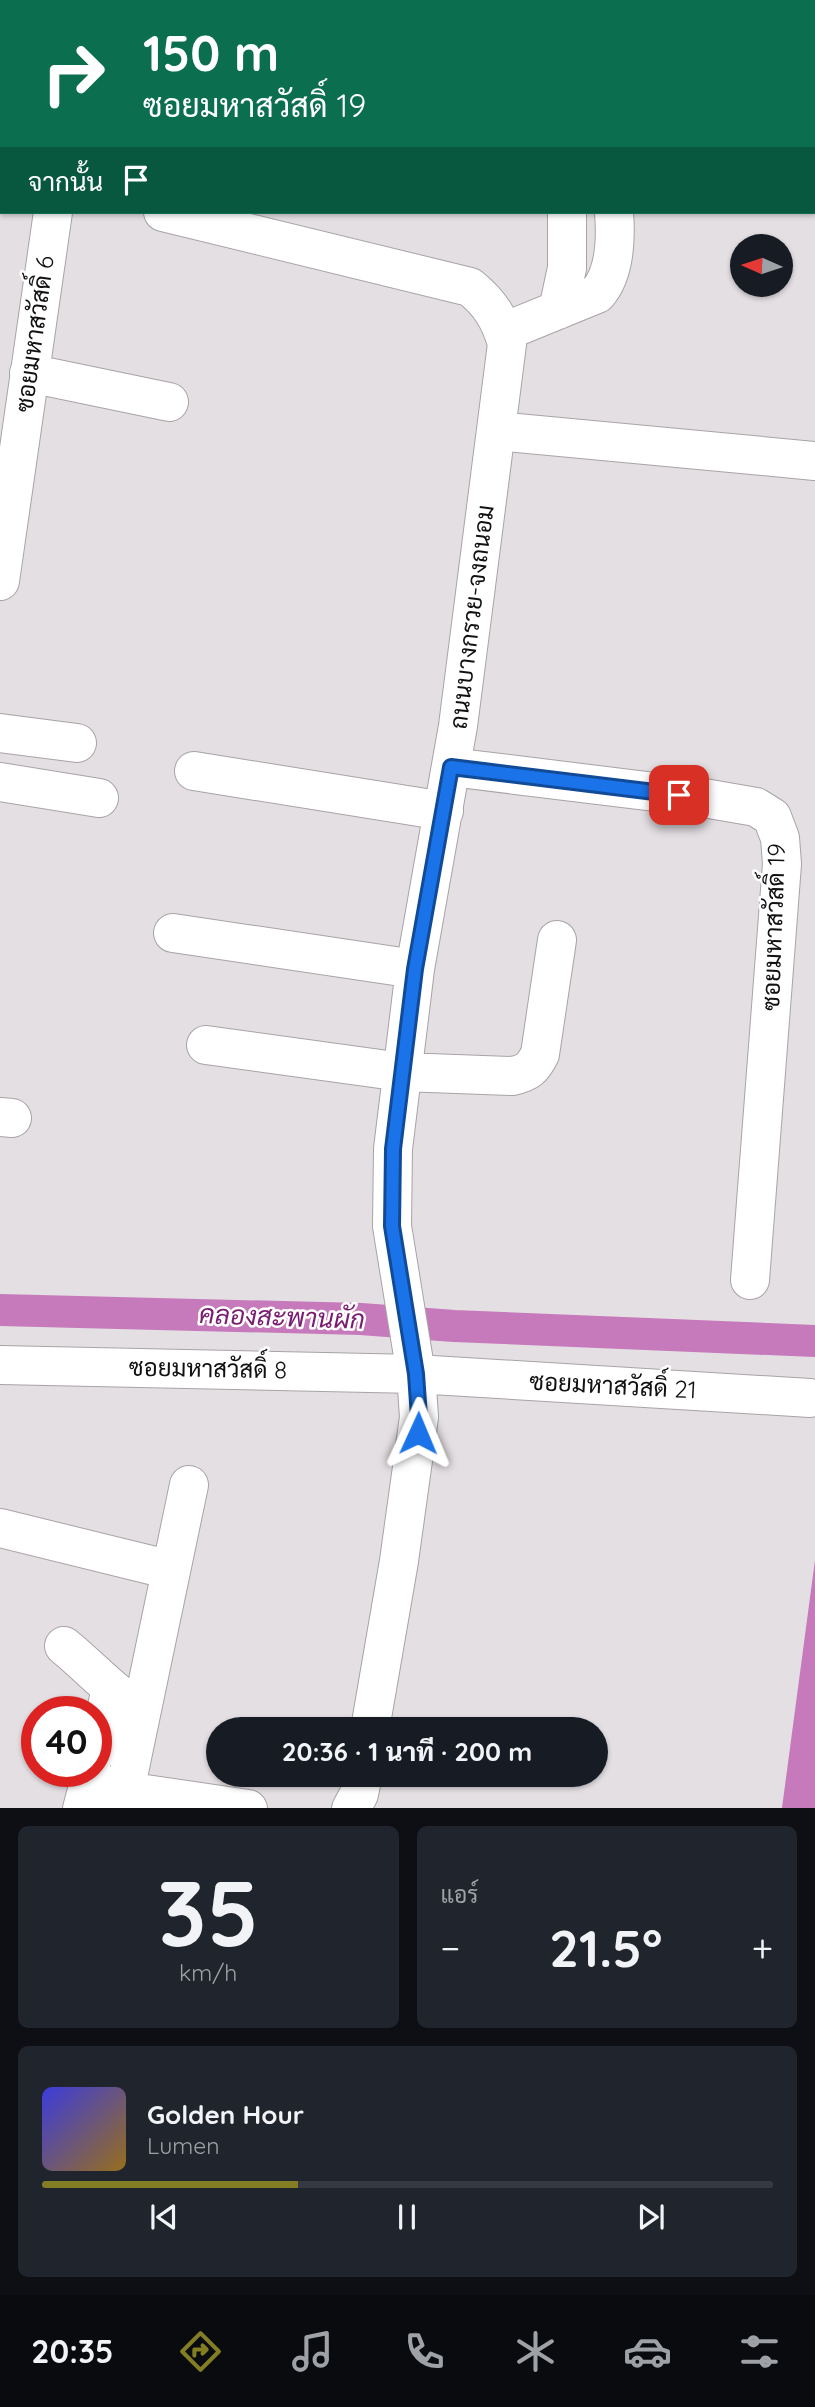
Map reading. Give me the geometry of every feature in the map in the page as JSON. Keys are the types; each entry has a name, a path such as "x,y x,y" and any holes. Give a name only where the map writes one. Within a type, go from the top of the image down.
{"street":[{"name":"ซอยมหาสวัสดิ์ 6","path":"0,581 6,493 29,373 52,214"},
{"name":"ถนนบางกรวย-จงถนอม","path":"179,214 286,227 470,287 486,300 501,323 507,344 451,767 415,969 393,1149 391,1203 396,1257 416,1374 419,1417 416,1450 372,1717"},
{"path":"558,310 566,268 566,214"},
{"path":"504,332 597,294 606,285 611,267 614,214"},
{"path":"29,373 169,402"},
{"path":"496,431 815,461"},
{"path":"0,733 77,743"},
{"name":"ซอยมหาสวัสดิ์ 19","path":"451,767 756,807 772,817 780,838 782,864 750,1280"},
{"path":"194,771 444,811"},
{"path":"0,782 99,798"},
{"path":"173,933 415,969"},
{"path":"206,1045 402,1072 512,1076 525,1074 533,1067 540,1054 557,940"},
{"name":"ซอยมหาสวัสดิ์ 8","path":"0,1365 416,1374"},
{"name":"ซอยมหาสวัสดิ์ 21","path":"416,1374 810,1398"},
{"path":"112,1725 126,1700 171,1570 189,1485"},
{"path":"0,1528 171,1570"},
{"path":"64,1646 126,1700 123,1800 248,1808"},
{"path":"82,1808 88,1787"},
{"path":"351,1808 360,1787"}],"shaded area":[{"path":"815,1560 815,1808 782,1808"}],"waterway":[{"name":"คลองสะพานผัก","path":"0,1310 361,1319 454,1326 815,1341"}],"route":[{"path":"418,1433 416,1374 392,1226 393,1149 415,969 451,767 679,795"}]}
